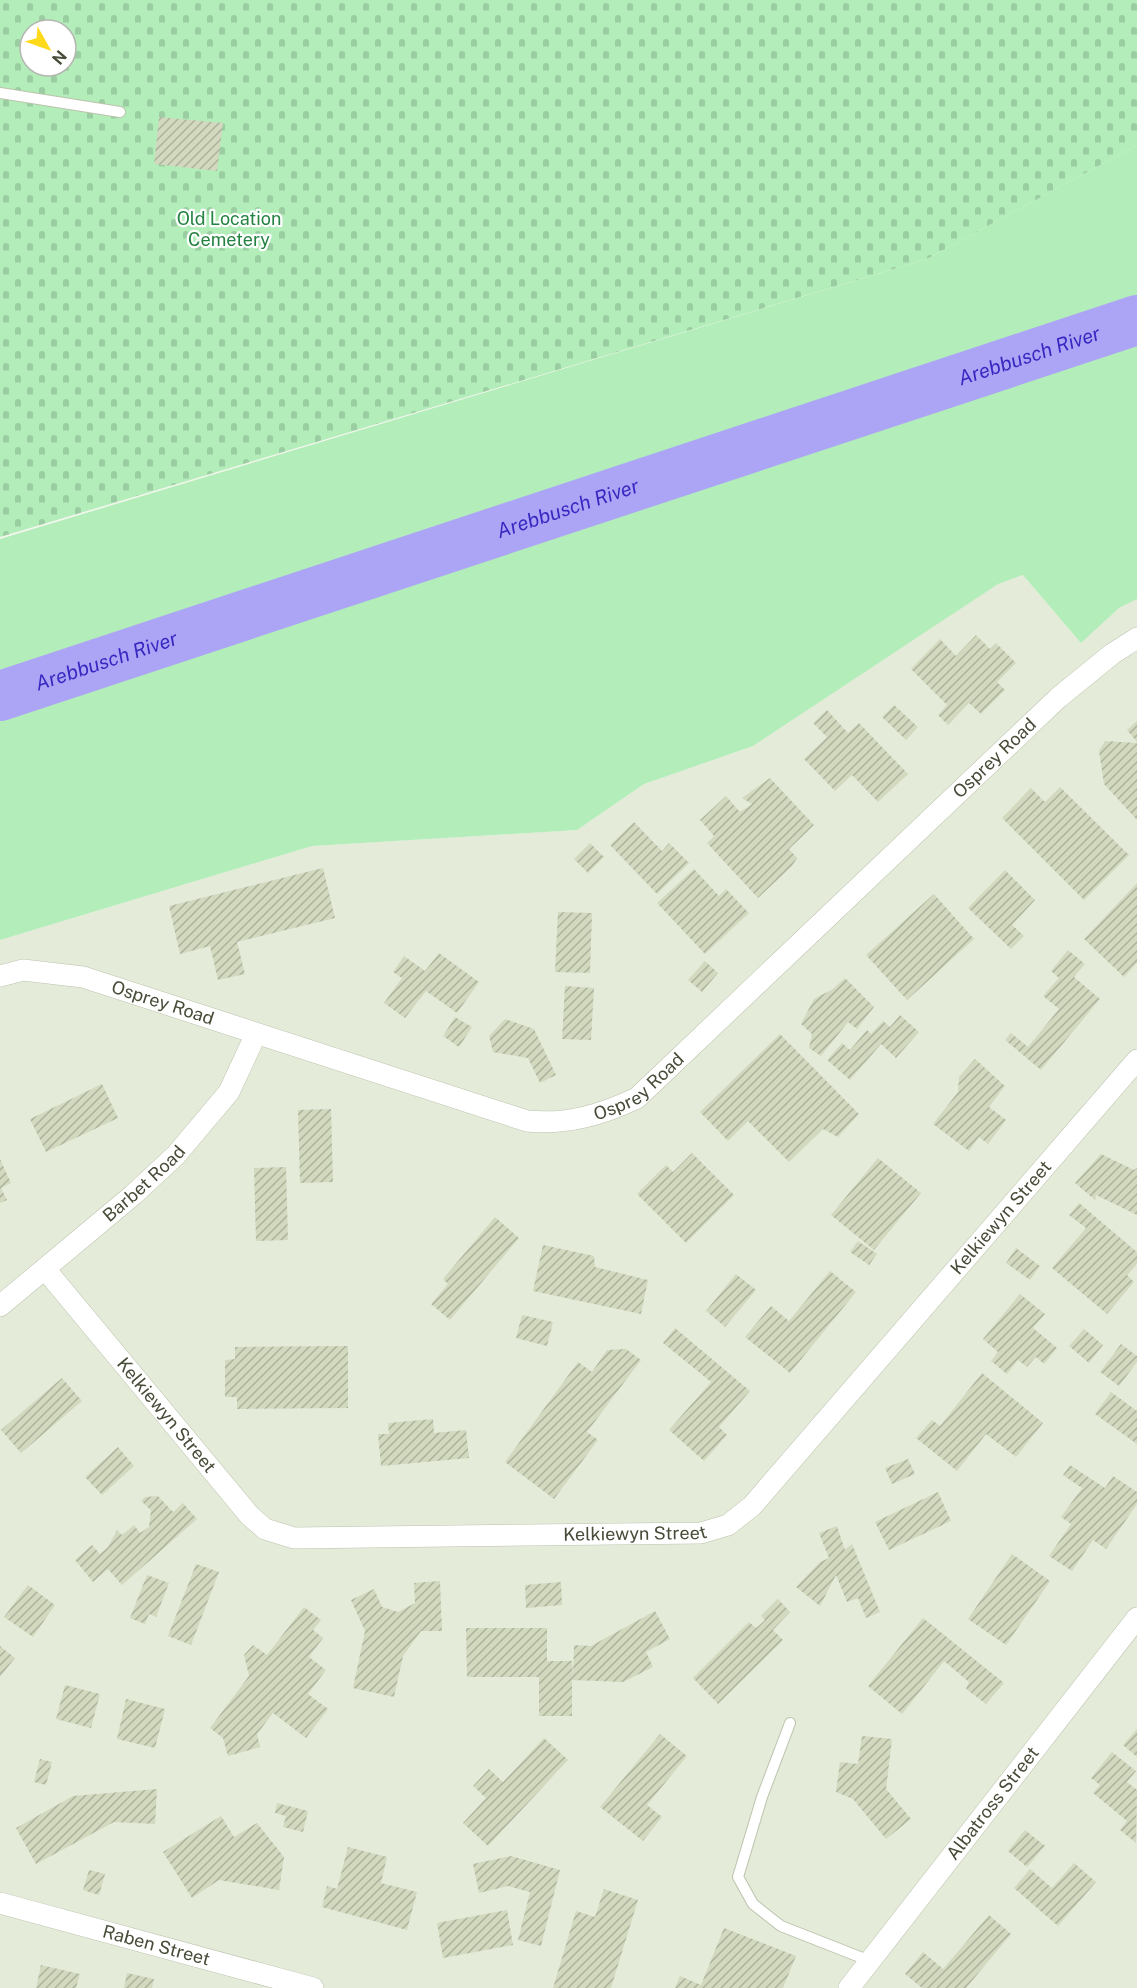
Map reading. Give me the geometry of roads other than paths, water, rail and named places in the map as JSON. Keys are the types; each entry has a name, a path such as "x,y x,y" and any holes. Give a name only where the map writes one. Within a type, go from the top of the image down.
{"street":[{"name":"Osprey Road","path":"0,976 23,970 76,975 527,1121 572,1121 608,1112 637,1098 1058,698 1112,654 1137,639"},
{"name":"Barbet Road","path":"0,1306 134,1195 176,1155 229,1092 256,1034"},
{"name":"Kelkiewyn Street","path":"45,1269 250,1516 265,1529 294,1538 701,1533 728,1525 752,1506 1137,1060"},
{"name":"Albatross Street","path":"849,1988 1137,1618"},
{"name":"Raben Street","path":"0,1903 313,1988"}],"lane":[{"path":"0,93 120,112"},
{"path":"790,1723 762,1797 738,1877 753,1904 781,1926 870,1961"}],"waterway":[{"name":"Arebbusch River","path":"0,696 1137,320"}],"park label":[{"name":"Old Location Cemetery","path":"229,229"}]}
